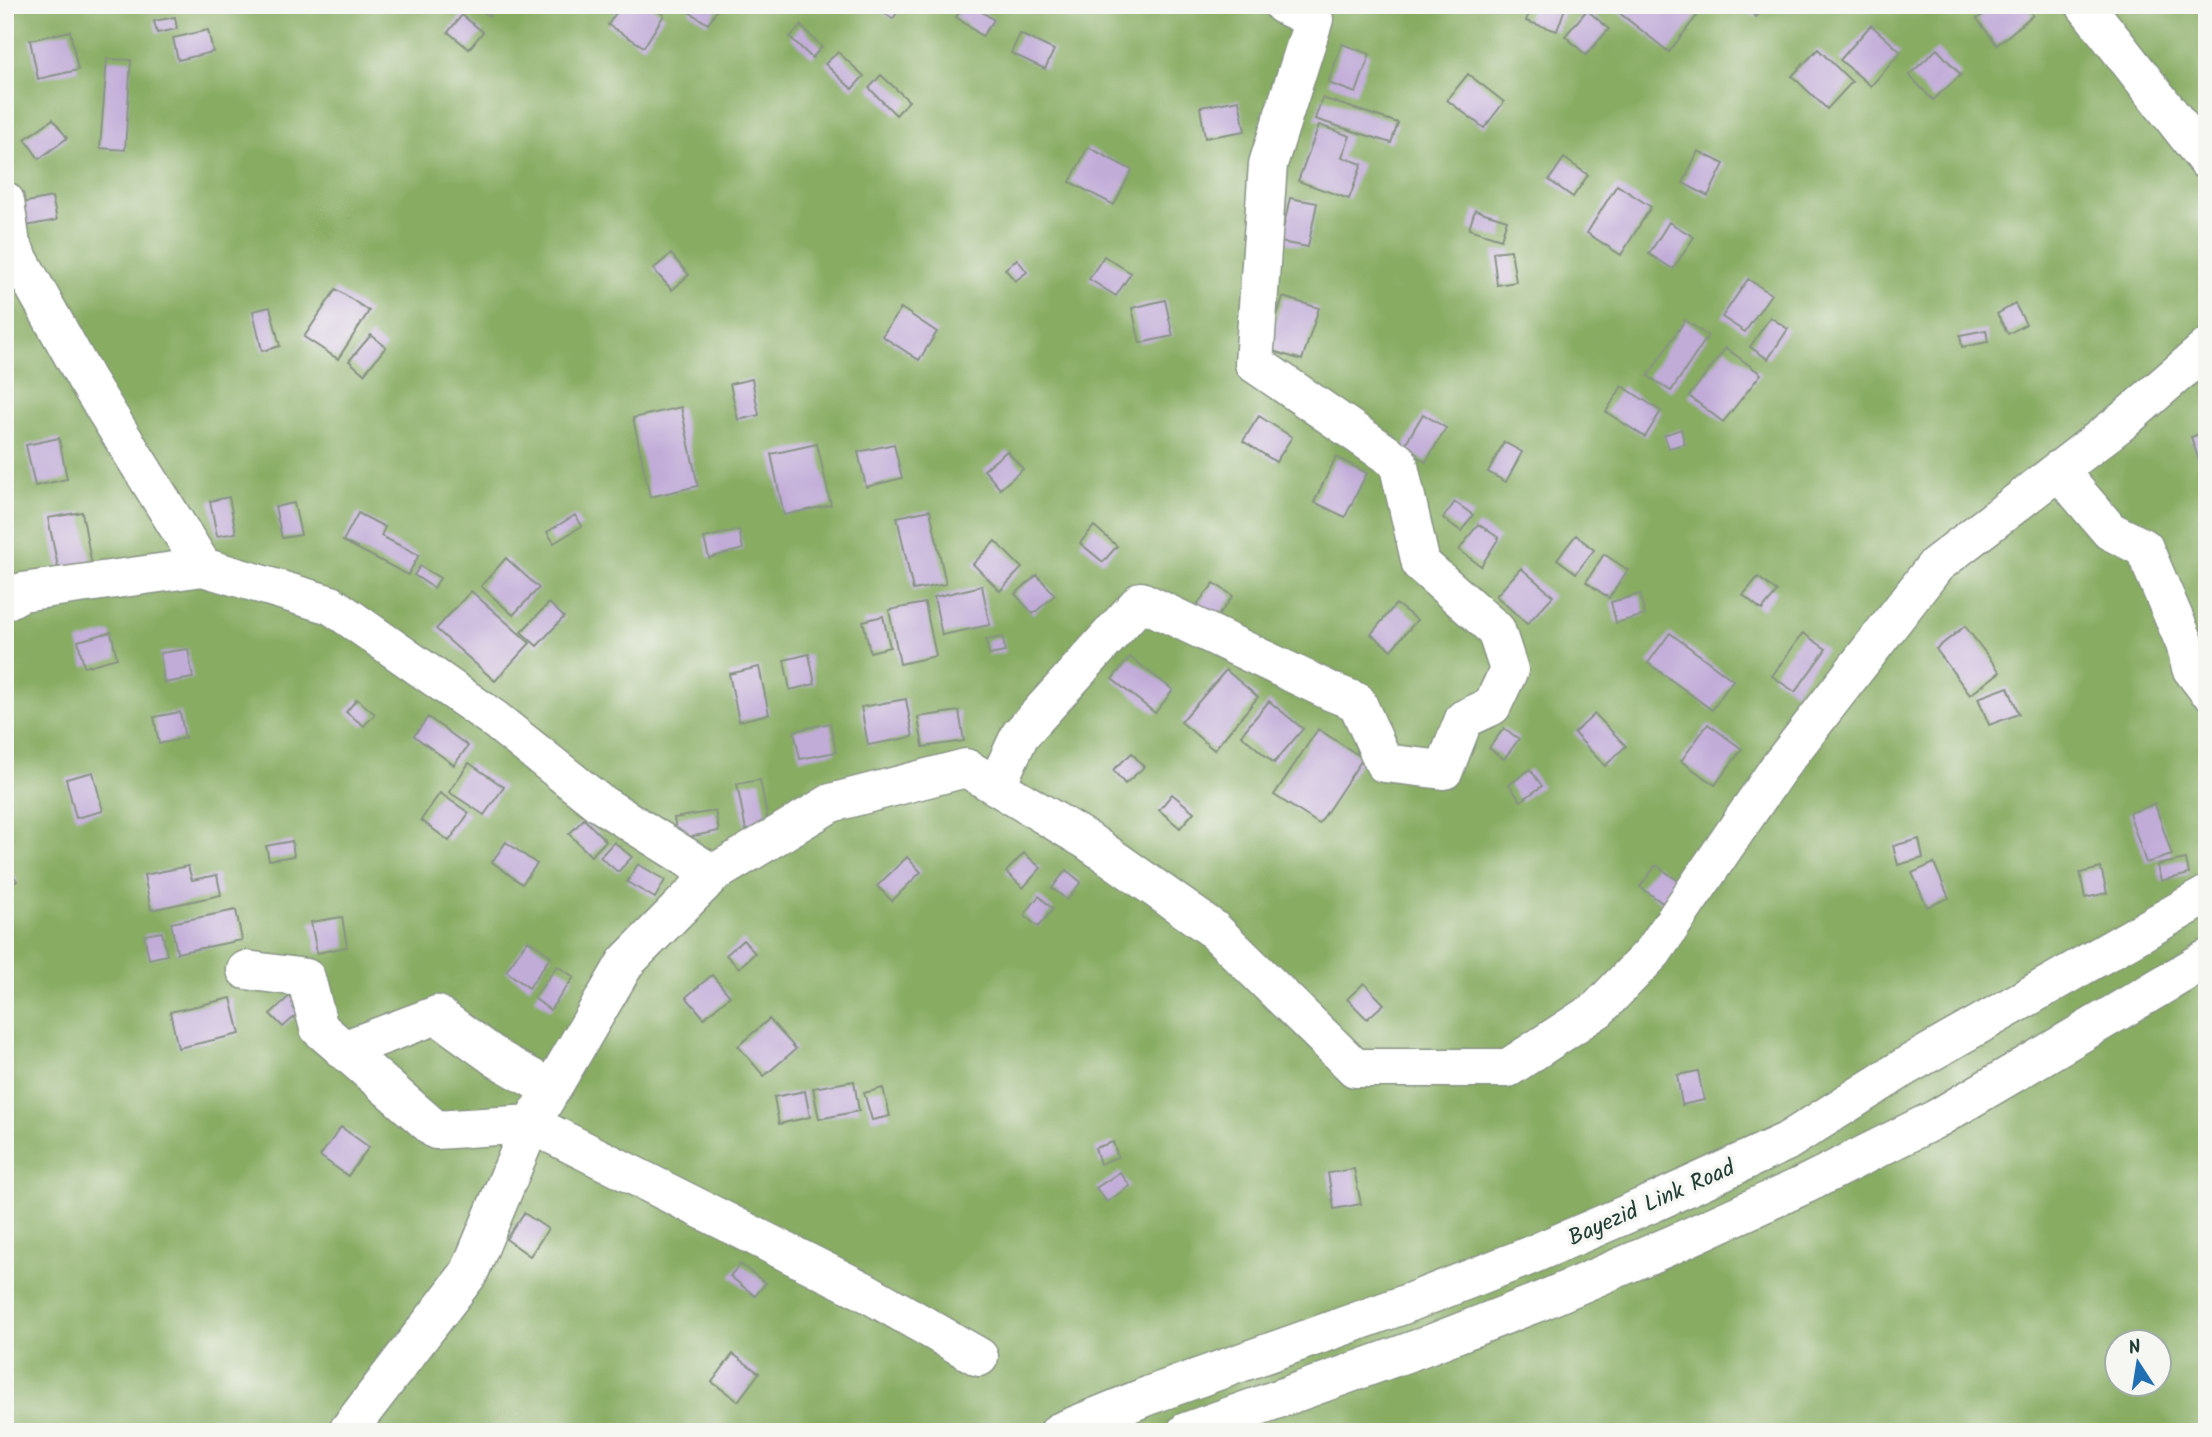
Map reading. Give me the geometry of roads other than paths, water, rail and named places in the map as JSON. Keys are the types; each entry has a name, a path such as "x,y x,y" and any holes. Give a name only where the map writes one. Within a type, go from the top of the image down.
{"street":[{"path":"2085,5 2207,161"},
{"path":"996,786 1020,736 1141,601 1357,702 1384,763 1444,770 1464,719 1492,706 1509,670 1496,630 1421,564 1398,462 1254,363 1268,164 1305,10"},
{"path":"5,201 11,245 86,379 203,567"},
{"path":"347,1432 469,1273 531,1124 625,962 713,874 831,803 966,768 1088,841 1213,929 1355,1068 1508,1069 1598,1009 1653,952 1777,770 1936,565 2124,420 2207,348"},
{"path":"2058,470 2109,531 2144,548 2185,644 2191,668 2207,689"},
{"path":"5,601 23,592 203,567 331,605 494,719 598,802 713,874"},
{"name":"Bayezid Link Road","path":"1059,1432 1150,1395 1403,1305 1524,1258 1786,1142 1908,1065 2207,895"},
{"name":"Bayezid Link Road","path":"1186,1432 1407,1353 1541,1301 1794,1189 1936,1119 2207,959"},
{"path":"246,970 306,978 319,1028 436,1130 531,1124 864,1290 979,1357"},
{"path":"343,1050 438,1015 498,1059 551,1089"}]}
